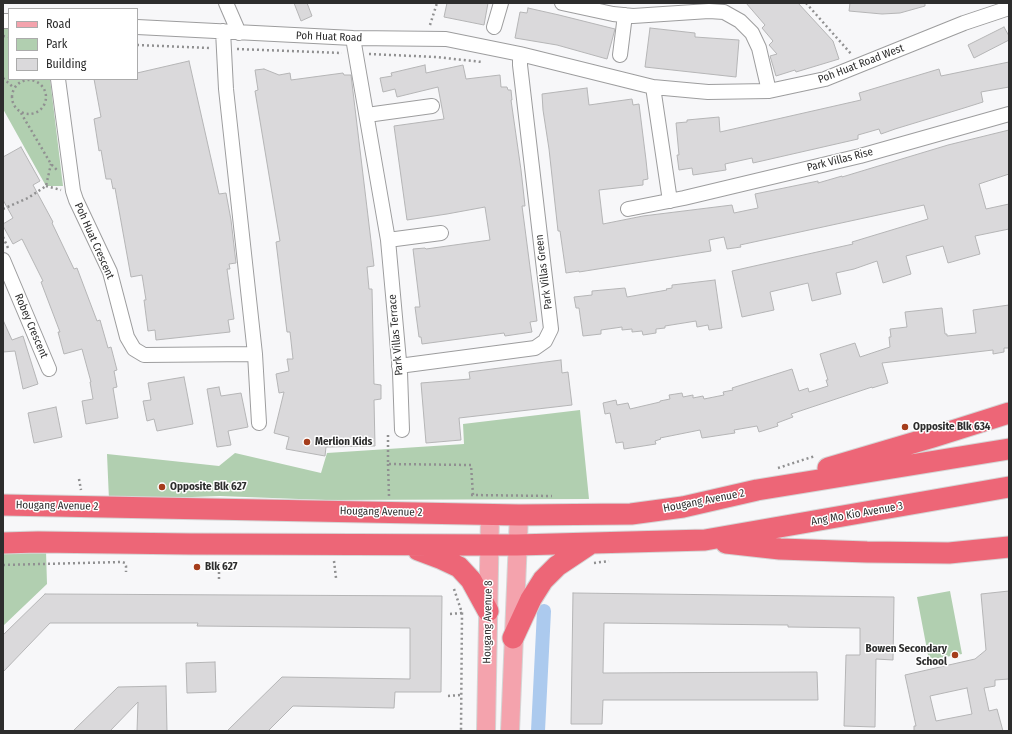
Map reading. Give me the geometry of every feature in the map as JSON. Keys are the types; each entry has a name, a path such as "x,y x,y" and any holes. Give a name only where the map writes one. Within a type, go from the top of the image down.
{"highway":[{"path":"757,490 1009,413"},
{"path":"757,490 1009,449"},
{"name":"Ang Mo Kio Avenue 3","path":"705,540 1009,487"},
{"name":"Hougang Avenue 2","path":"3,505 519,515 631,514 683,507 757,490"},
{"path":"513,638 531,598 543,580 557,566 591,554 705,540 780,550 949,553 1009,547"},
{"path":"3,543 517,545 591,554"},
{"path":"406,545 458,567 471,580 488,611"}],"main road":[{"name":"Hougang Avenue 8","path":"486,731 490,514"},
{"path":"510,731 519,515"}],"street":[{"path":"226,3 239,33"},
{"path":"494,27 501,3"},
{"path":"562,3 625,15 709,11 724,12 740,21 752,33 769,91"},
{"name":"Poh Huat Road West","path":"520,54 653,87 708,92 769,91 825,79 964,23 1009,8"},
{"path":"620,55 625,15"},
{"name":"Poh Huat Road","path":"138,27 353,38 446,39 520,54"},
{"path":"223,31 226,90 255,354 259,423"},
{"name":"Park Villas Terrace","path":"353,38 388,240 399,366 395,432"},
{"name":"Park Villas Green","path":"399,366 535,348 545,341 551,329 520,54"},
{"name":"Poh Huat Crescent","path":"58,80 76,200 110,272 126,337 134,349 144,355 255,354"},
{"path":"653,87 670,201"},
{"path":"367,115 432,106"},
{"name":"Park Villas Rise","path":"628,209 670,201 860,156 1009,114"},
{"path":"388,240 441,233"},
{"name":"Robey Crescent","path":"3,260 50,369"}],"path":[{"path":"429,30 437,3"},
{"path":"806,3 853,55 847,58"},
{"path":"3,78 14,88"},
{"path":"20,112 32,114 39,111 46,101 46,93 39,83 31,80 23,81 14,88 11,99 51,164 57,170 72,177"},
{"path":"3,209 28,198 46,186 51,164"},
{"path":"46,186 66,192"},
{"path":"395,432 388,464 389,496 396,496"},
{"path":"775,469 819,455"},
{"path":"388,464 471,465 473,496"},
{"path":"77,492 81,492 79,479"},
{"path":"466,496 558,496"},
{"path":"591,554 616,560"},
{"path":"3,565 122,562 125,563 126,572"},
{"path":"219,563 219,579"},
{"path":"334,563 336,578"},
{"path":"451,586 455,589 462,613 461,731"},
{"path":"450,614 462,613"},
{"path":"448,696 461,695"}],"green space":[{"path":"3,27 8,27 8,80 50,80 63,186 46,186 3,109"},
{"path":"580,410 589,499 325,500 220,496 109,500 107,454 219,466 235,453 321,473 327,453 464,444 463,424"},
{"path":"3,551 46,551 47,584 3,626"},
{"path":"950,591 962,654 929,660 917,597"}],"building":[{"path":"294,3 307,3 312,16 301,21"},
{"path":"447,3 488,3 484,25 444,17"},
{"path":"746,3 798,3 833,41 839,59 796,72 795,70 776,76 770,56 777,54 769,45 773,41 762,28 765,25"},
{"path":"850,3 925,3 925,6 900,13 882,14 849,11"},
{"path":"528,8 615,29 607,59 557,45 515,38 520,12 527,13"},
{"path":"1004,27 1009,36 1009,40 974,58 968,45"},
{"path":"650,28 695,33 695,37 739,40 736,77 645,67"},
{"path":"189,61 219,194 226,193 231,220 236,263 229,264 230,269 227,269 234,319 228,320 230,332 156,340 155,330 148,331 144,300 146,300 142,275 131,277 115,188 113,189 111,179 106,179 101,150 99,151 94,119 101,117 94,80 138,80 138,73"},
{"path":"1009,62 1009,87 981,92 983,102 881,134 879,129 858,135 858,139 753,163 752,158 725,164 726,170 693,175 692,168 679,170 676,123 687,122 687,120 719,117 720,132 861,100 859,93 939,69 941,76"},
{"path":"425,65 426,73 463,65 466,79 500,75 501,87 507,87 508,90 511,90 525,206 522,206 537,321 530,322 532,332 505,336 504,333 422,344 421,337 419,337 415,307 420,307 413,249 426,249 490,240 485,207 407,220 394,126 444,119 438,87 397,97 395,89 383,92 380,78 392,76 391,73"},
{"path":"264,69 279,75 290,73 291,80 343,73 344,75 351,75 374,266 367,267 369,289 372,289 374,384 381,385 381,399 374,400 375,446 326,447 325,456 286,449 289,437 274,433 284,392 279,393 276,374 289,371 287,359 293,359 290,332 287,332 276,242 280,241 255,91 258,90 255,70"},
{"path":"587,88 589,105 632,99 633,105 639,104 646,160 648,179 643,180 643,185 599,190 603,224 643,216 732,205 734,213 758,208 755,194 818,181 818,183 842,177 948,145 1009,130 1009,174 979,184 986,209 1009,204 1009,229 975,236 980,254 948,263 943,246 906,256 911,274 883,283 877,261 854,269 836,273 841,294 812,301 808,283 770,292 774,310 742,317 732,271 853,244 852,242 928,219 924,205 740,245 741,247 727,249 724,237 709,240 711,251 566,273 560,231 558,231 542,94"},
{"path":"21,147 40,181 33,185 53,222 52,223 74,269 77,268 97,321 100,320 108,348 111,347 117,370 114,371 117,387 113,388 118,418 86,424 82,401 93,399 91,382 82,349 64,354 58,332 60,332 41,282 43,281 22,239 13,244 3,226 3,224 13,218 3,200 3,157"},
{"path":"715,280 722,328 709,330 708,325 697,327 696,321 665,326 665,328 656,329 656,333 643,335 642,331 632,332 632,329 622,330 622,327 601,330 601,334 583,336 579,308 576,308 574,297 592,295 592,291 625,288 627,297 667,290 666,289 672,288 672,285"},
{"path":"1009,305 1009,348 1004,348 1004,352 993,354 993,350 882,363 888,383 791,414 793,417 777,423 778,426 759,432 757,426 734,430 735,433 702,438 700,430 660,438 661,439 655,441 656,444 624,449 623,442 616,443 610,413 605,414 603,403 616,400 617,405 628,403 630,409 670,399 669,395 682,393 683,397 693,395 693,398 703,396 704,399 724,395 723,392 733,390 732,388 792,369 799,391 808,388 809,392 828,386 826,380 828,380 820,354 855,343 860,357 890,347 890,329 907,327 905,312 942,308 945,334 947,334 947,336 976,333 973,310"},
{"path":"3,320 12,340 23,336 38,384 23,389 15,351 3,352"},
{"path":"561,360 562,373 568,372 572,405 459,418 461,440 426,443 421,383 470,379 469,372"},
{"path":"184,377 193,424 157,431 154,419 147,421 143,401 151,400 148,383"},
{"path":"219,387 221,396 241,393 248,427 228,431 231,445 217,447 207,389"},
{"path":"56,407 62,437 34,443 28,413"},
{"path":"1009,591 1009,679 995,680 995,686 984,688 989,711 997,709 1003,731 914,731 914,726 916,726 905,675 975,659 986,650 981,594","holes":["967,688 972,714 936,721 930,696"]},
{"path":"573,593 894,597 893,660 876,659 875,727 844,726 846,655 860,655 860,628 788,627 788,625 604,623 603,673 817,672 818,700 603,700 602,724 571,724"},
{"path":"45,594 442,596 441,692 395,692 394,708 293,706 268,731 227,731 282,677 410,679 410,628 197,626 198,623 50,623 3,672 3,635"},
{"path":"215,662 216,692 187,693 186,663"},
{"path":"166,686 167,731 137,731 138,702 110,731 73,731 118,687"}],"waterway":[{"path":"538,731 544,611"}],"place":[{"name":"Opposite Blk 634","path":"905,427"},
{"name":"Merlion Kids","path":"307,442"},
{"name":"Opposite Blk 627","path":"162,487"},
{"name":"Blk 627","path":"197,567"},
{"name":"Bowen Secondary School","path":"955,655"}]}
